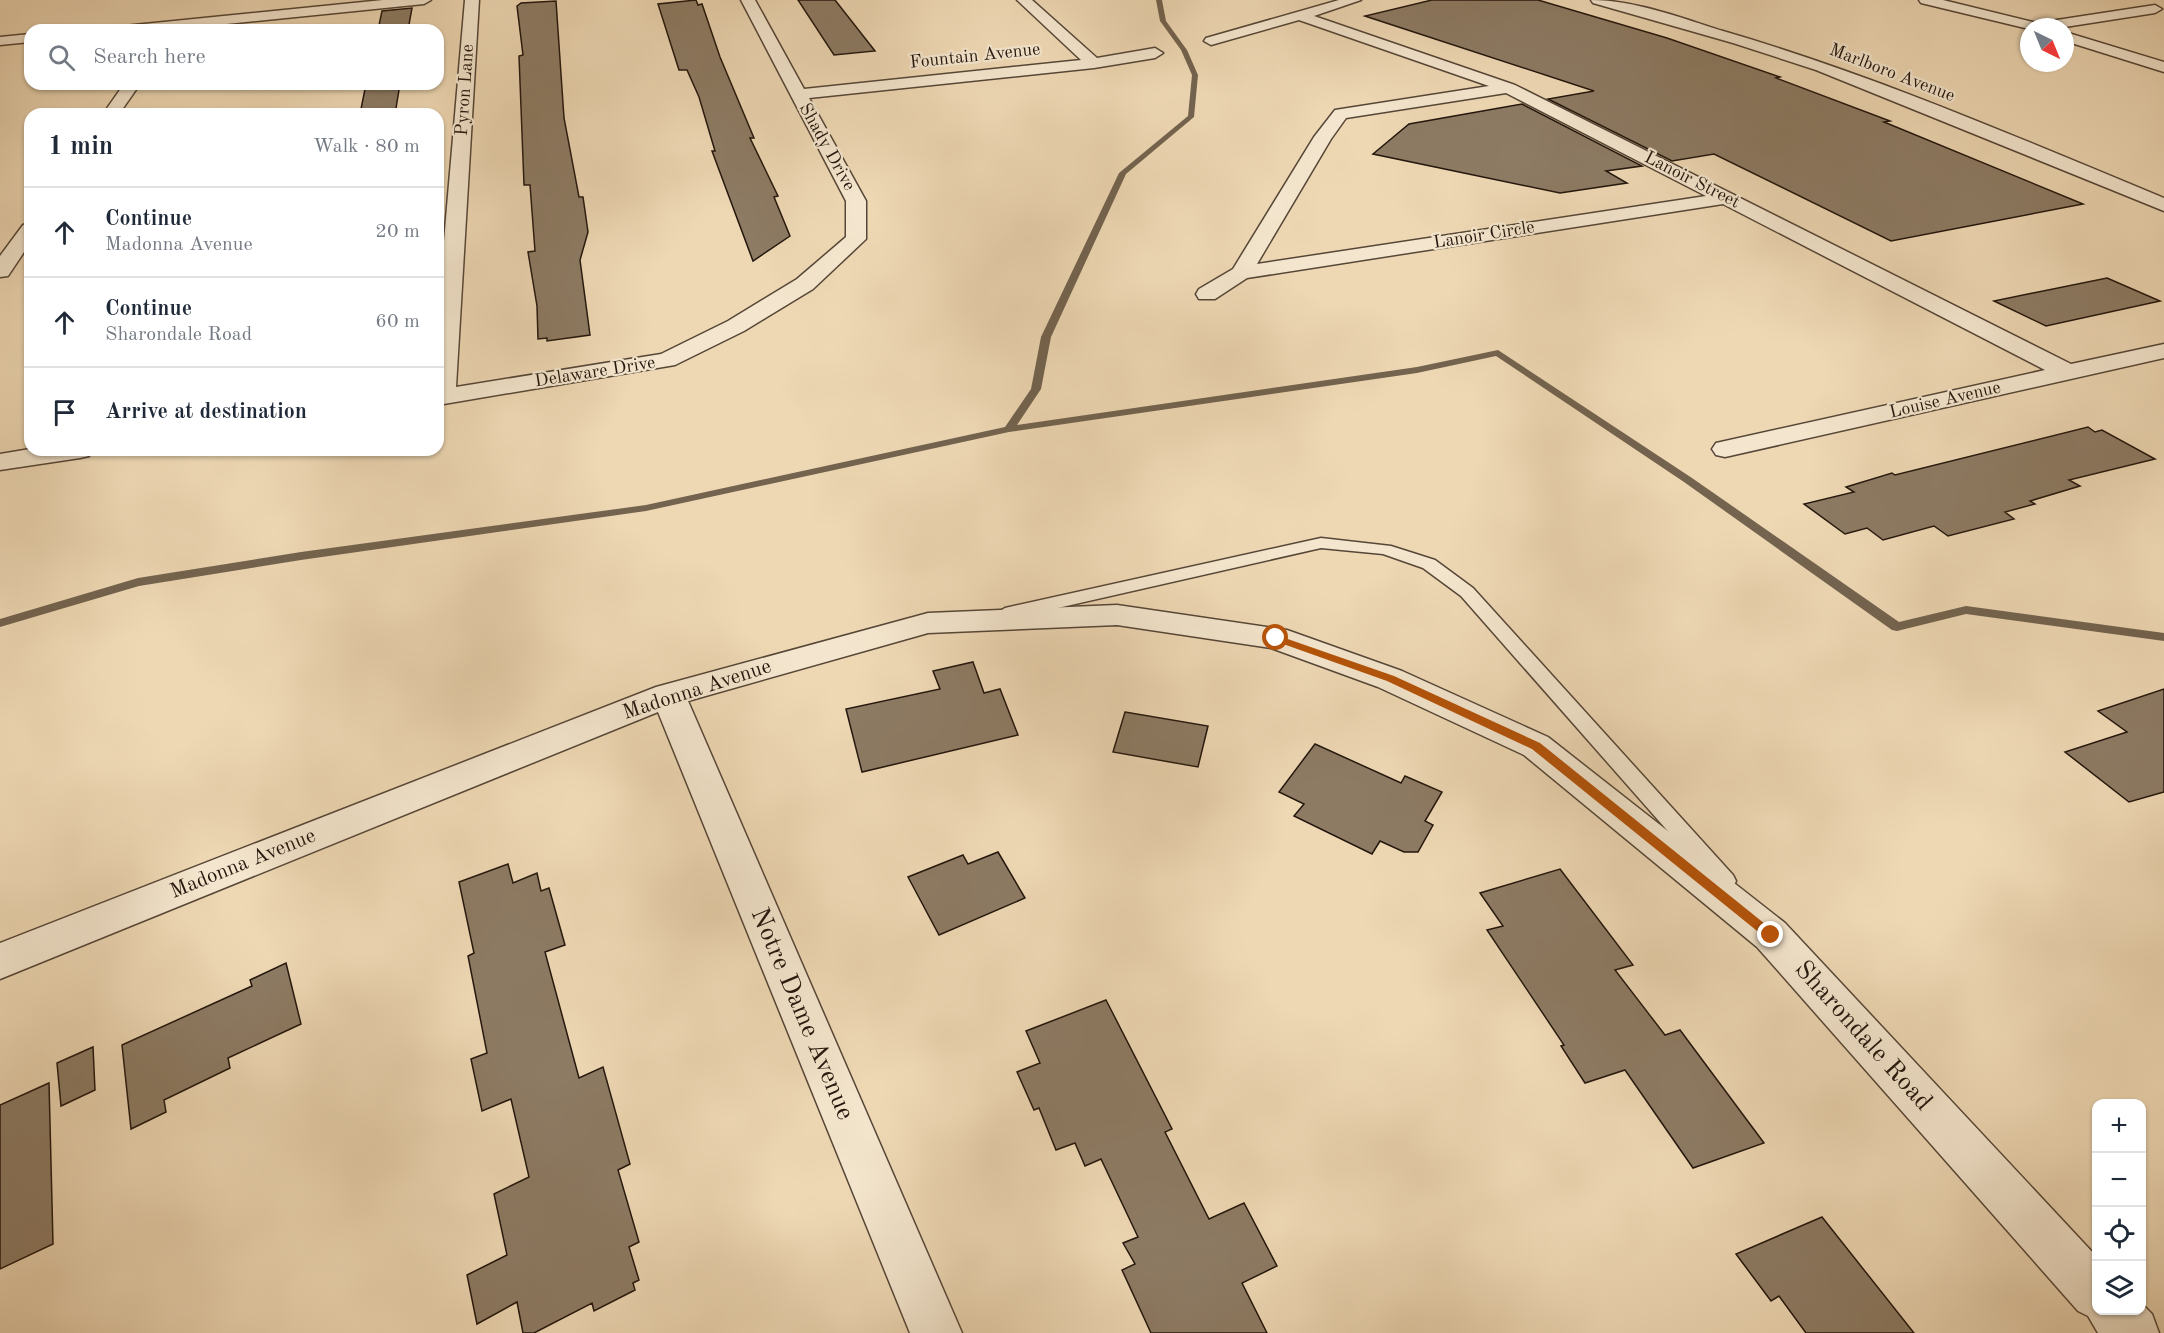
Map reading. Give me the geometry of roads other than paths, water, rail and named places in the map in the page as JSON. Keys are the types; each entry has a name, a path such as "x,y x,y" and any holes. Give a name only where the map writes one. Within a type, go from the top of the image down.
{"street":[{"path":"207,24 424,0"},
{"name":"Pyron Lane","path":"444,359 472,0"},
{"name":"Shady Drive","path":"748,0 856,201 856,239 805,284"},
{"path":"1024,0 1094,63"},
{"path":"1211,41 1354,0"},
{"name":"Marlboro Avenue","path":"1598,0 1712,31 1819,66 1963,121 2164,205"},
{"path":"1926,0 2020,23"},
{"path":"2074,21 2155,9"},
{"name":"Lanoir Street","path":"1304,16 1509,88 2067,372"},
{"path":"0,41 24,39"},
{"path":"2074,39 2164,67"},
{"name":"Fountain Avenue","path":"798,94 1094,63 1155,53"},
{"name":"Lanoir Circle","path":"1241,273 1323,137 1341,114 1509,88"},
{"path":"115,108 128,90"},
{"name":"Lanoir Circle","path":"1207,294 1241,273 1727,198"},
{"path":"0,271 24,237"},
{"name":"Delaware Drive","path":"444,397 667,360 736,326 805,284"},
{"name":"Louise Avenue","path":"1725,449 2164,351"},
{"path":"0,462 40,456"},
{"name":"Madonna Avenue","path":"0,961 668,695 928,623 1117,615 1276,638 1390,679"},
{"name":"Sharondale Road","path":"1390,679 1536,746 1771,935 2092,1288"},
{"name":"Notre Dame Avenue","path":"668,695 936,1333"},
{"path":"2116,1315 2133,1333"}],"lane":[{"path":"979,620 1321,543 1384,549 1429,564 1467,592 1642,784 1771,935"}],"waterway":[{"path":"1009,429 1036,389 1046,337 1123,173 1191,117 1195,75 1184,50 1163,21 1159,0"},
{"path":"1009,429 1417,370 1498,353 1688,480 1897,627 1966,610 2164,637"},
{"path":"0,623 138,582 301,556 646,508 1009,429"}]}
